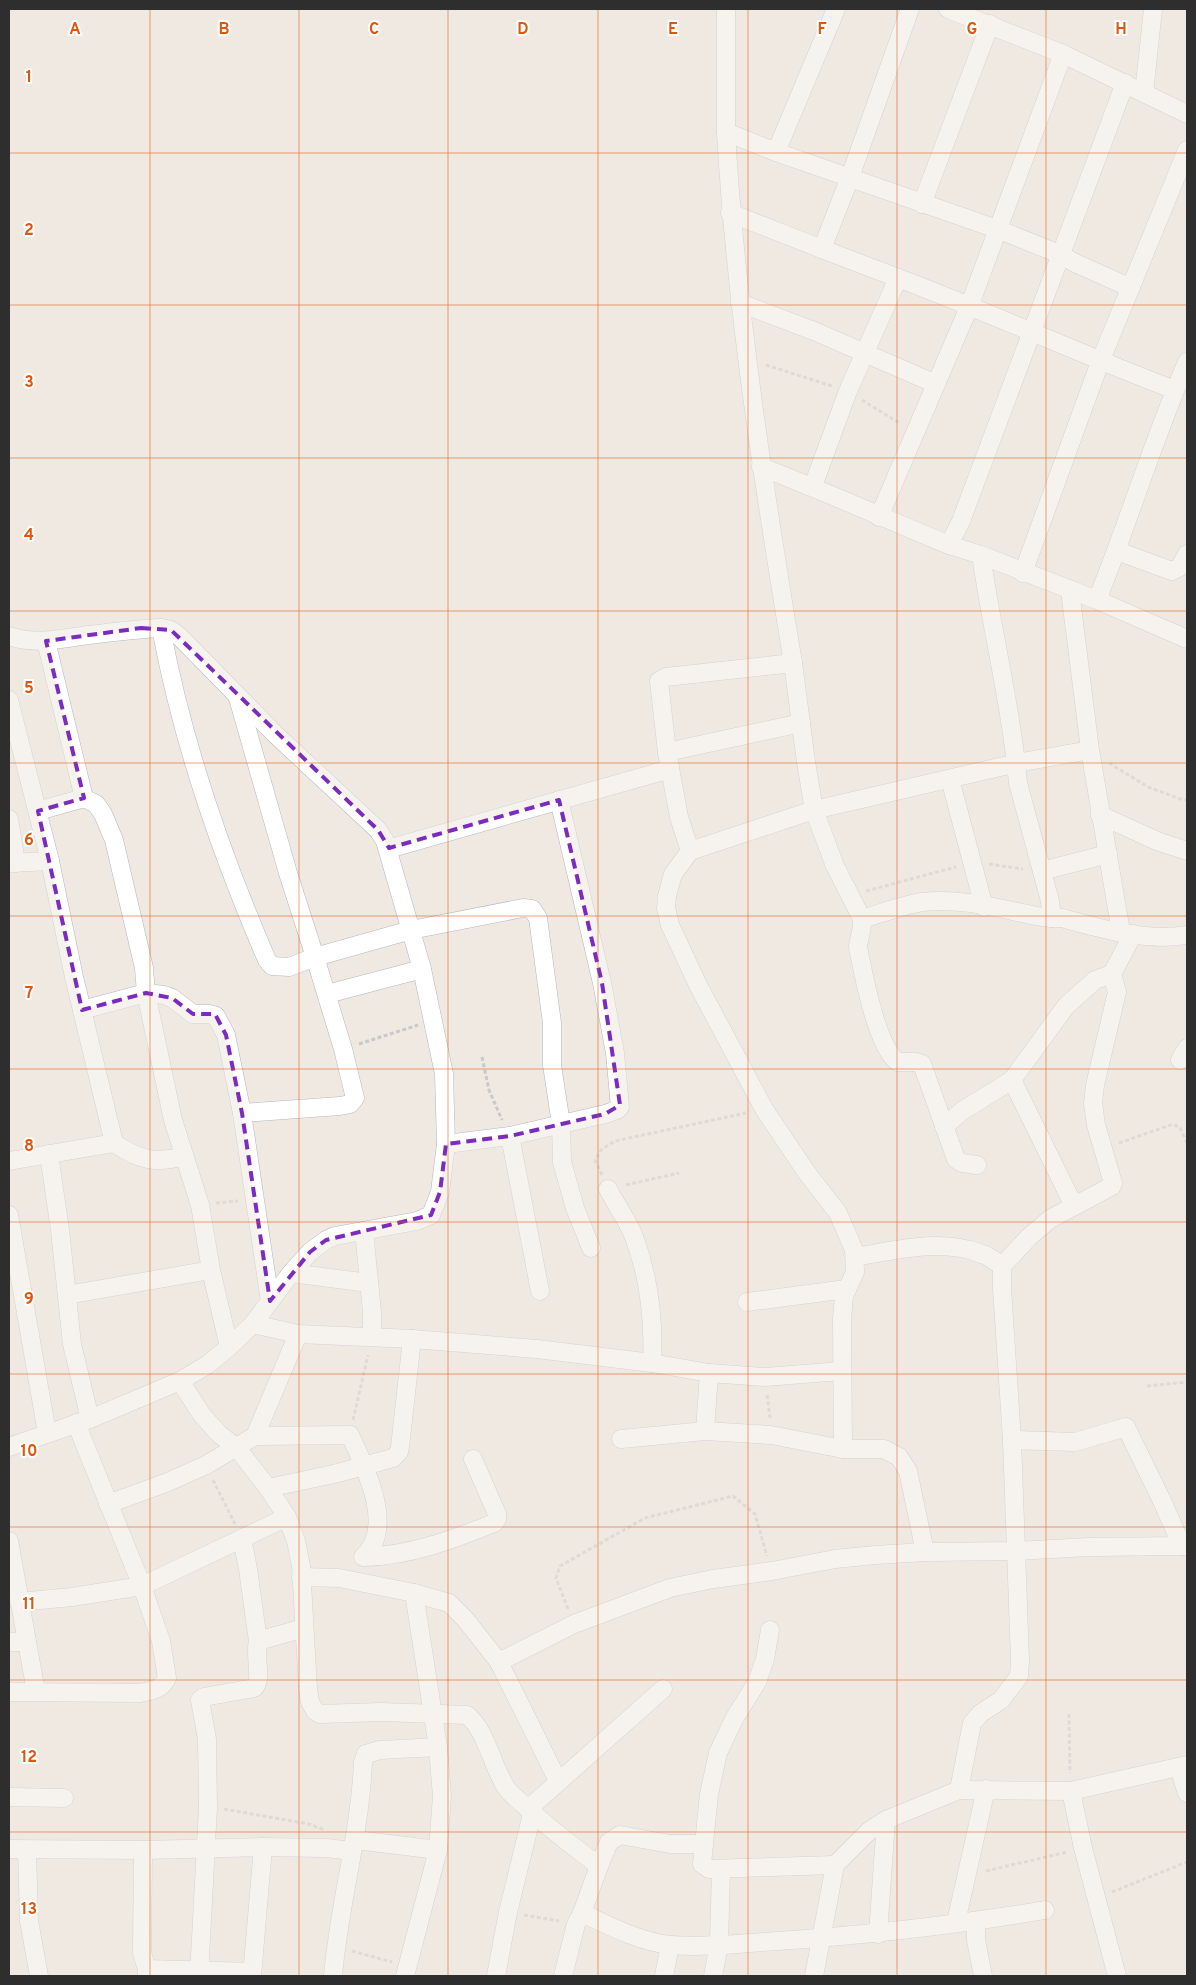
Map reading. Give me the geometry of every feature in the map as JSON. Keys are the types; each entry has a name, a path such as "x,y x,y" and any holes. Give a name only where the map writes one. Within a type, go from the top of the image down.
{"street":[{"path":"726,9 726,132 730,213 760,467 793,663 814,810 835,866 862,919 863,929 858,947 882,1039 891,1056 898,1062 922,1064 956,1159 962,1163 977,1165"},
{"path":"776,152 836,9"},
{"path":"822,249 850,177 910,9"},
{"path":"948,9 1063,54 1187,114"},
{"path":"1144,93 1153,9"},
{"path":"922,204 990,24"},
{"path":"879,517 969,307 1063,54"},
{"path":"949,545 961,521 1125,83"},
{"path":"726,132 776,152 997,229 1062,255 1073,262 1131,288"},
{"path":"1023,573 1100,362 1187,150"},
{"path":"730,213 898,278 1100,362 1175,390"},
{"path":"813,486 848,391 898,278"},
{"path":"740,303 936,384"},
{"path":"1097,600 1187,362"},
{"path":"760,467 813,486 879,517 949,545 981,555 1023,573 1097,600 1187,639"},
{"path":"1117,551 1172,571 1180,567 1187,554"},
{"path":"981,555 989,613 1011,721 1018,783 1052,907 1052,918"},
{"path":"959,1790 972,1723 981,1713 1001,1700 1018,1676 1020,1660 1012,1440 1002,1266 1043,1225 1113,1185 1112,1175 1102,1150 1093,1103 1095,1085 1116,1000 1117,992 1112,974 1127,933 1100,815 1070,591"},
{"path":"9,636 30,641 46,641 141,628 171,630 324,781 378,830 388,849 422,969 444,1074 446,1144 440,1192 431,1215 417,1221 335,1236 326,1240 310,1252 291,1273 253,1324 230,1347 207,1365 180,1381 83,1421 9,1447"},
{"path":"161,628 176,698 221,845 234,882 267,960 272,966 289,968 315,957 411,930 523,908 532,909 536,913 540,928 552,1023 552,1064 560,1124 562,1162 566,1179 591,1248"},
{"path":"46,641 84,798"},
{"path":"690,851 679,817 659,697 659,681 661,678 793,663"},
{"path":"237,695 288,873 344,1049 355,1095 355,1100 350,1104 242,1113"},
{"path":"9,700 50,861 82,1010 114,1143"},
{"path":"388,849 559,800 669,760 801,723"},
{"path":"843,1449 842,1311 847,1289 853,1280 855,1272 855,1258 851,1240 838,1212 807,1173 764,1110 702,993 670,924 666,908 666,896 673,874 690,851 814,810 1017,763 1090,750"},
{"path":"950,779 974,862 984,907"},
{"path":"38,811 84,798 96,804 100,809 114,840 144,968 146,993 173,1120 200,1205 211,1270 230,1347"},
{"path":"446,1144 510,1136 611,1112 618,1109 620,1105 615,1053 602,982 559,800"},
{"path":"1100,815 1157,841 1187,851"},
{"path":"9,819 12,863 50,861"},
{"path":"1042,871 1108,854"},
{"path":"862,919 922,902 969,904 1062,918 1127,933 1173,937 1187,935"},
{"path":"327,994 422,969"},
{"path":"944,1127 962,1111 1012,1080 1066,1006 1095,980 1112,974"},
{"path":"82,1010 146,993 172,998 194,1014 213,1014 216,1016 226,1035 242,1113 270,1301"},
{"path":"1012,1080 1074,1206"},
{"path":"510,1136 540,1291"},
{"path":"9,1161 114,1143 136,1156 150,1160 159,1161 184,1156"},
{"path":"9,1692 140,1694 152,1691 165,1684 167,1670 161,1641 142,1586 108,1504 83,1421 72,1344 60,1230 48,1154"},
{"path":"608,1189 637,1246 652,1309 652,1363"},
{"path":"9,1215 14,1264 47,1433"},
{"path":"364,1232 372,1312 372,1337"},
{"path":"855,1258 925,1246 952,1246 984,1254 1002,1266"},
{"path":"67,1295 211,1270"},
{"path":"291,1273 369,1283"},
{"path":"747,1302 847,1289"},
{"path":"253,1324 298,1334 412,1339 537,1349 652,1363 709,1373 765,1376 842,1371"},
{"path":"255,1436 298,1334"},
{"path":"268,1488 364,1466 393,1458 399,1452 412,1339"},
{"path":"705,1431 709,1373"},
{"path":"180,1381 202,1415 219,1434 237,1448 268,1488 287,1517 296,1540 301,1577 310,1702 315,1710 320,1714 381,1712 465,1714 472,1718 482,1733 498,1775 509,1791 530,1811 599,1866"},
{"path":"499,1662 574,1624 670,1588 713,1579 772,1571 835,1559 925,1552 1016,1551 1088,1546 1184,1546 1126,1428 1075,1442 1012,1440"},
{"path":"621,1439 705,1431 771,1435 843,1449 884,1449 899,1457 908,1471 925,1552"},
{"path":"108,1504 168,1482 206,1465 255,1436 350,1435 376,1497 377,1530 374,1545 339,1578"},
{"path":"363,1557 400,1553 444,1542 494,1523 497,1519 497,1514 473,1459"},
{"path":"18,1602 72,1597 142,1586 287,1517"},
{"path":"200,1973 208,1807 207,1739 200,1700 204,1697 244,1691 257,1687 259,1682 256,1647 258,1640 242,1538"},
{"path":"9,1541 18,1602 36,1692"},
{"path":"301,1577 339,1578 414,1593 449,1603 465,1619 499,1662 558,1781"},
{"path":"406,1971 438,1850 442,1796 438,1748 414,1593"},
{"path":"258,1640 304,1628"},
{"path":"770,1630 765,1659 757,1682 734,1719 718,1753 709,1794 702,1864 709,1868 721,1869 835,1865"},
{"path":"9,1642 27,1642"},
{"path":"496,1976 530,1811 558,1781 663,1689"},
{"path":"333,1976 335,1946 354,1845 363,1762 366,1754 380,1750 438,1748"},
{"path":"814,1976 835,1865 869,1831 886,1820 959,1790 1071,1791 1183,1766 1187,1793"},
{"path":"956,1922 986,1789"},
{"path":"1071,1791 1117,1976"},
{"path":"9,1796 64,1798"},
{"path":"878,1934 886,1820"},
{"path":"563,1976 579,1919 609,1842 620,1835 670,1844 704,1844"},
{"path":"9,1849 326,1848 354,1845 438,1850"},
{"path":"142,1850 142,1954 147,1972 252,1974 263,1847"},
{"path":"27,1850 29,1921 39,1976"},
{"path":"713,1976 719,1944 721,1869"},
{"path":"579,1919 670,1944 719,1944 878,1934 1045,1910"},
{"path":"976,1921 976,1940 983,1976"},
{"path":"664,1976 670,1944"}],"path":[{"path":"748,360 848,391 914,433"},
{"path":"1090,750 1148,787 1187,800"},
{"path":"851,895 974,862 1042,871"},
{"path":"344,1049 432,1020"},
{"path":"482,1057 489,1090 510,1136"},
{"path":"679,1173 608,1189 595,1160 602,1149 615,1141 764,1110"},
{"path":"1102,1150 1173,1124 1180,1128 1187,1143"},
{"path":"200,1205 256,1199"},
{"path":"350,1435 372,1337"},
{"path":"765,1376 771,1435"},
{"path":"1147,1386 1187,1382"},
{"path":"206,1465 242,1538"},
{"path":"574,1624 556,1578 560,1566 645,1518 733,1496 755,1514 772,1571"},
{"path":"1069,1714 1071,1791"},
{"path":"208,1807 309,1824 328,1830"},
{"path":"966,1876 1084,1848"},
{"path":"1098,1897 1187,1862"},
{"path":"508,1912 579,1919"},
{"path":"335,1946 406,1971"}],"highlighted area":[{"path":"141,628 171,630 378,830 389,848 559,800 602,983 620,1105 605,1114 510,1136 446,1144 440,1192 431,1215 326,1240 310,1252 270,1301 242,1113 226,1035 215,1014 193,1014 172,998 146,993 82,1010 38,811 84,798 46,641"}]}
